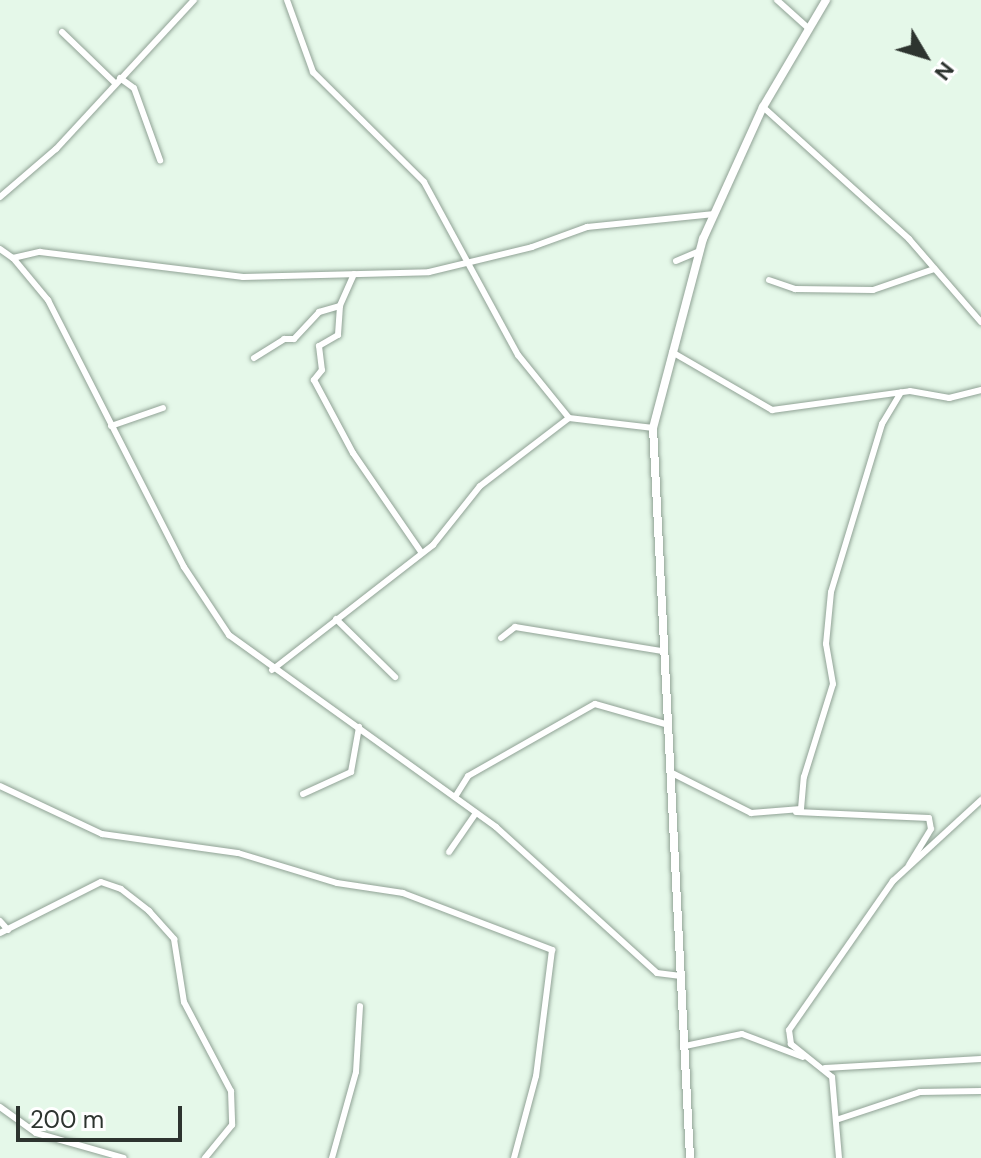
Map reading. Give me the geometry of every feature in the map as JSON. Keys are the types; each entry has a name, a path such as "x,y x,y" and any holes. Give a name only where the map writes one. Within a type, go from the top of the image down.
{"street":[{"path":"0,197 56,149 194,0"},
{"path":"287,0 313,72 424,182 518,355 569,418"},
{"path":"777,0 807,27"},
{"path":"690,1158 661,651 653,428 699,251 763,107 807,27 826,0"},
{"path":"62,32 118,80 134,88 160,160"},
{"path":"763,107 909,239 981,322"},
{"path":"13,258 40,252 243,277 429,272 470,263 587,227 714,214"},
{"path":"0,249 13,258 48,300 194,586 229,635 272,670 359,727 538,861 647,966 666,977 681,976"},
{"path":"676,261 699,251"},
{"path":"769,280 795,289 873,290 934,269"},
{"path":"354,274 340,306 339,331 319,346 322,370 314,380 353,453 421,552"},
{"path":"254,358 284,339 294,339 319,312 340,306"},
{"path":"671,351 772,410 901,392 949,398 981,390"},
{"path":"796,812 802,805 804,777 833,684 826,644 831,592 882,424 901,392"},
{"path":"111,426 163,408"},
{"path":"272,670 421,552 449,528 480,486 569,418 653,428"},
{"path":"336,619 395,677"},
{"path":"501,638 515,627 661,651"},
{"path":"455,797 468,776 595,704 665,724"},
{"path":"303,794 351,772 359,727"},
{"path":"670,772 742,810 929,818 931,829 906,870 792,1023 789,1042 784,1049"},
{"path":"0,786 102,834 238,853 337,883 403,893 552,950 536,1076 514,1158"},
{"path":"906,870 981,800"},
{"path":"449,852 476,813"},
{"path":"0,933 101,882 138,901 174,939 184,1002 227,1076 233,1107 232,1125 205,1158"},
{"path":"0,921 8,930"},
{"path":"332,1158 356,1072 360,1006"},
{"path":"685,1046 742,1034 825,1068 835,1086 839,1158"},
{"path":"789,1042 813,1061"},
{"path":"825,1068 981,1059"},
{"path":"839,1119 920,1092 981,1091"},
{"path":"0,1107 36,1133 124,1158"}]}
